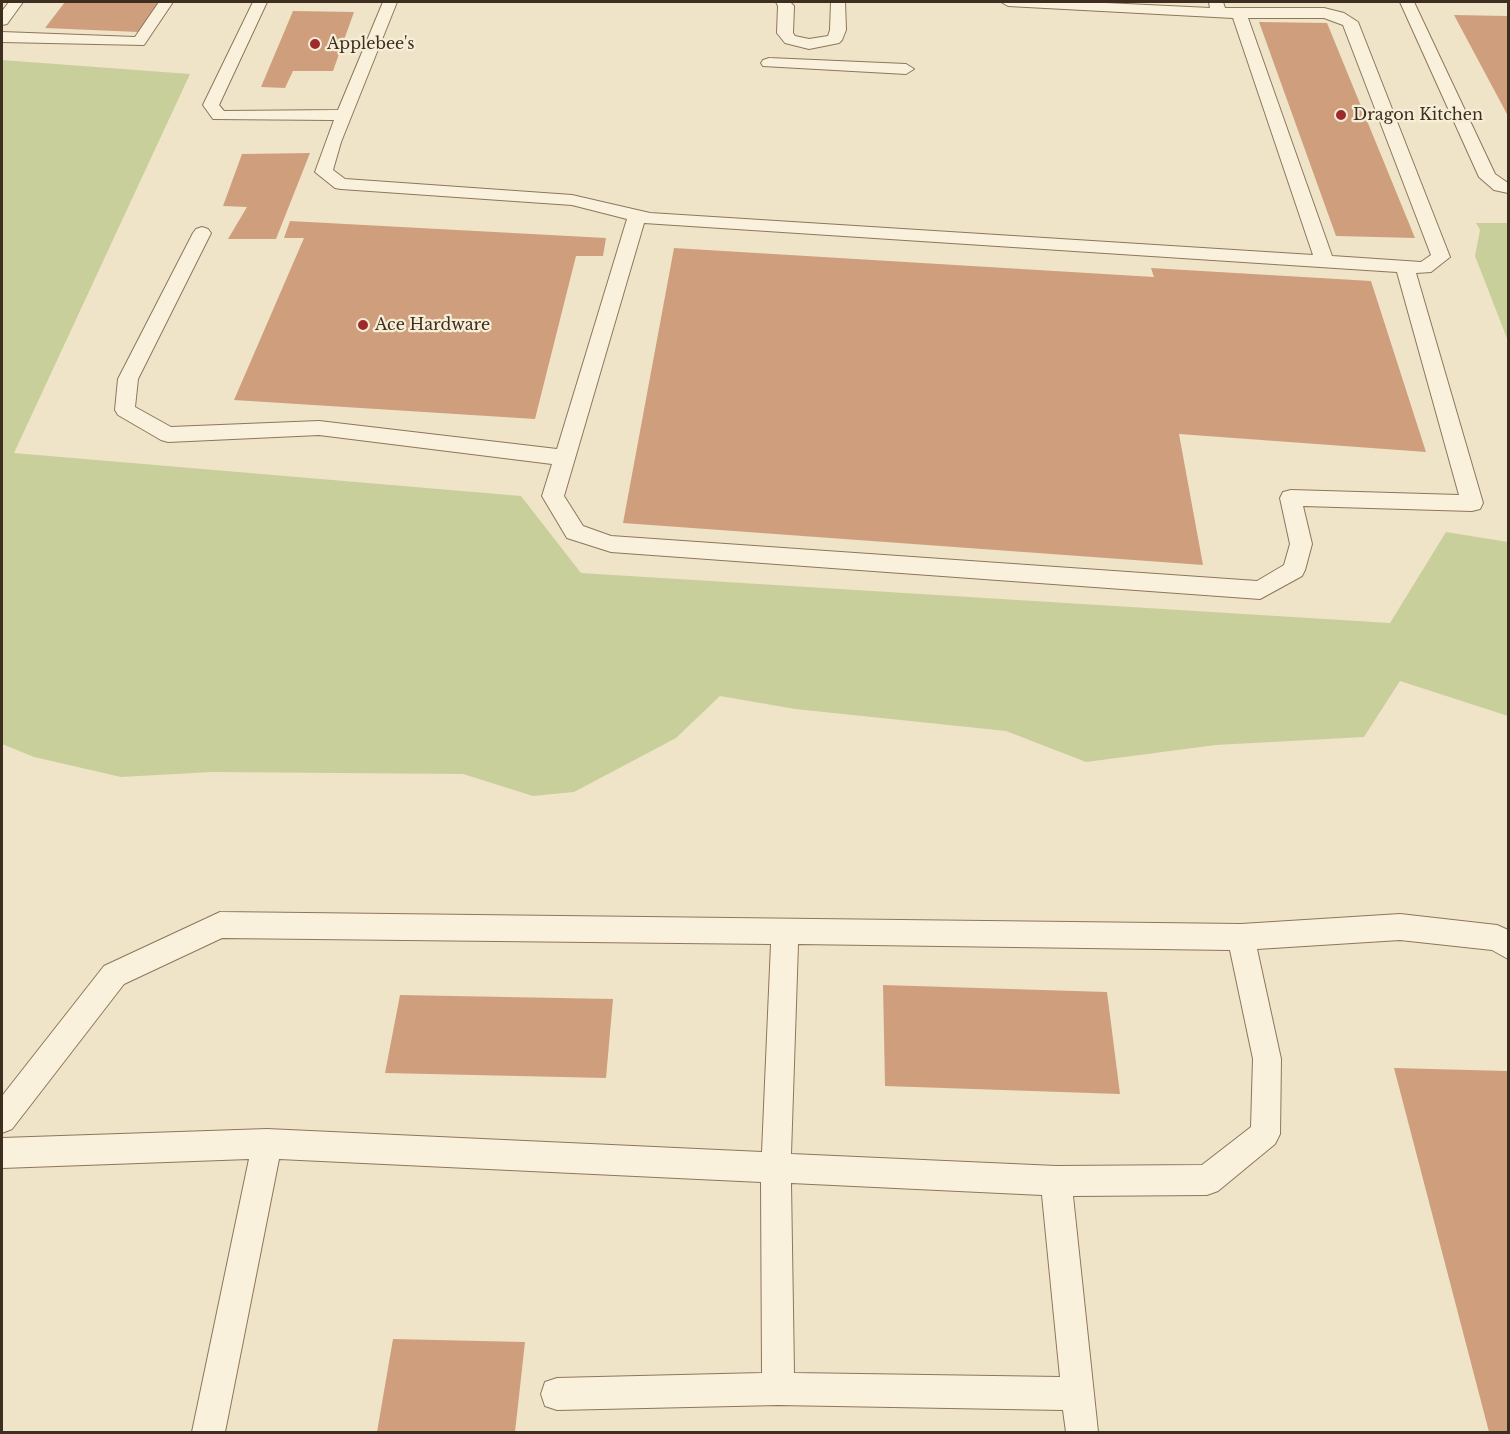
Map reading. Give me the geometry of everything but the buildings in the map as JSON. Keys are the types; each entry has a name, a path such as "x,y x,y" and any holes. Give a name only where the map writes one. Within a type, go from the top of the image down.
{"lane":[{"path":"2,21 16,2"},
{"path":"2,37 139,42 166,2"},
{"path":"260,2 211,105 219,116 344,115"},
{"path":"390,2 344,115 324,172 341,184 572,200 637,215 673,220 1425,268 1441,256 1350,22 1339,16 1324,13 1239,13 1217,7 1008,2"},
{"path":"783,2 786,6 785,33 790,40 808,44 834,40 838,30 838,2"},
{"path":"1407,2 1488,177 1500,186 1509,188"},
{"path":"1239,13 1326,262"},
{"path":"769,63 906,69"},
{"path":"637,215 554,496 575,532 611,544 1260,590 1294,570 1301,544 1291,498 1472,503 1405,267"},
{"path":"202,232 128,379 125,410 168,435 319,428 565,458"},
{"path":"2,1119 114,975 220,925 1241,937 1400,927 1497,938 1509,946"},
{"path":"778,1389 776,1168 785,931"},
{"path":"2,1153 267,1144 1056,1181 1207,1180 1265,1134 1267,1059 1241,937"},
{"path":"208,1432 267,1144"},
{"path":"1056,1181 1082,1432"},
{"path":"557,1394 778,1389 1078,1394"}],"green space":[{"path":"2,60 190,74 14,453 521,496 581,573 1390,623 1446,532 1508,542 1508,716 1400,681 1364,737 1216,745 1086,762 1006,731 795,709 720,696 676,738 574,792 533,796 463,774 212,772 121,777 34,757 2,744"},
{"path":"1476,223 1508,223 1508,341 1475,256 1480,230"}],"place":[{"name":"Applebee's","path":"315,44"},
{"name":"Dragon Kitchen","path":"1341,115"},
{"name":"Ace Hardware","path":"363,325"}]}
